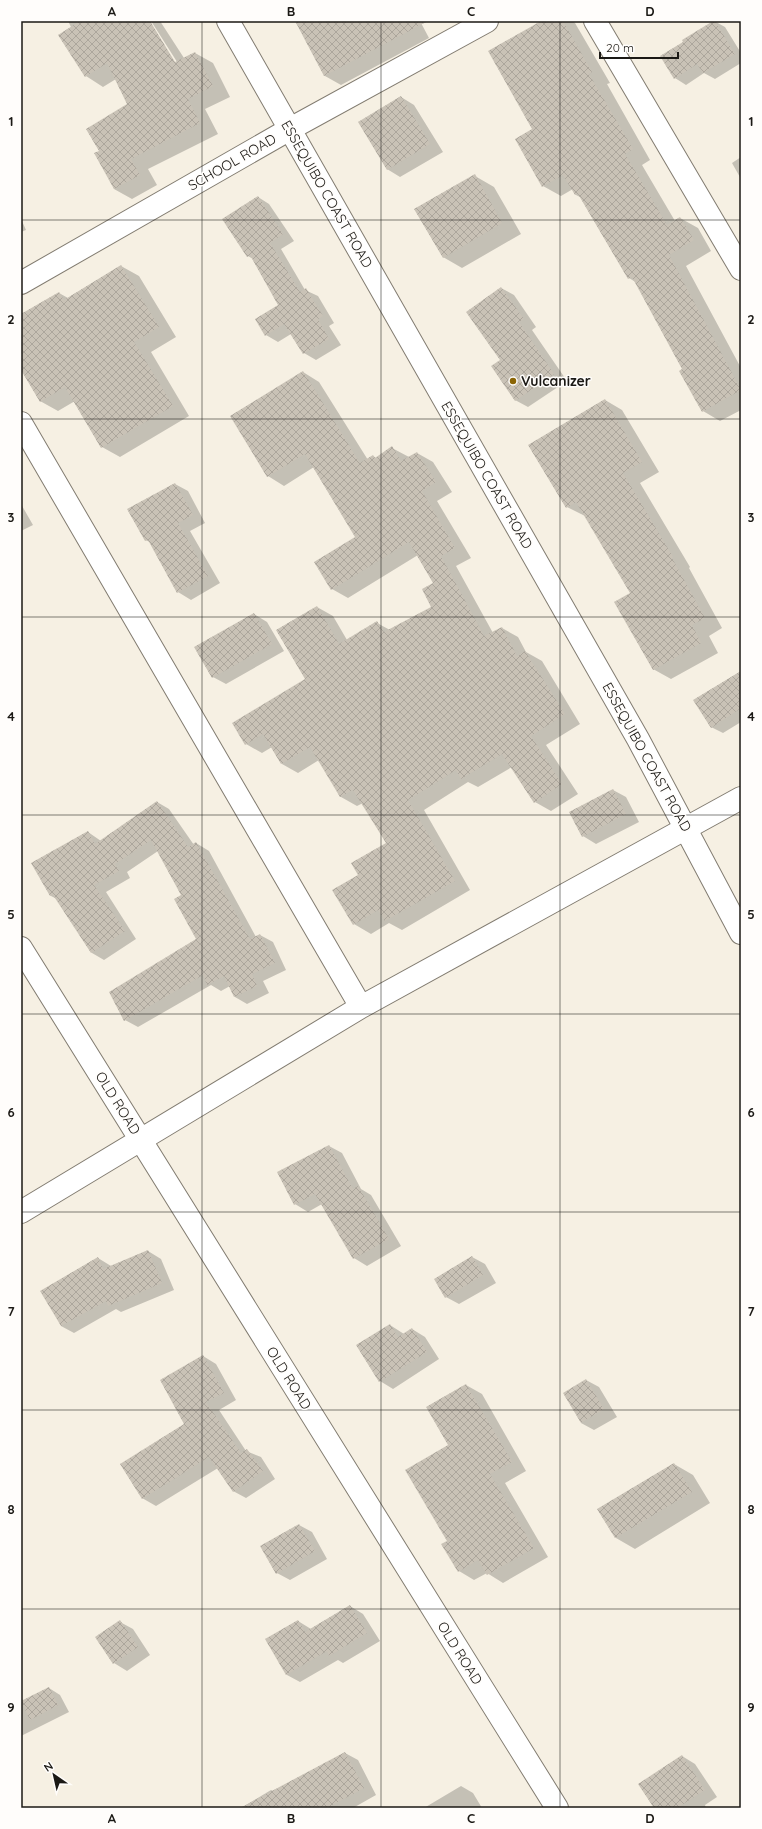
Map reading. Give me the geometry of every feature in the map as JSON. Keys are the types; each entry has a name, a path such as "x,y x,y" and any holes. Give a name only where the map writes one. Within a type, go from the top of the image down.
{"street":[{"name":"ESSEQUIBO COAST ROAD","path":"228,21 638,739 741,933"},
{"name":"SCHOOL ROAD","path":"21,283 290,129 487,21"},
{"path":"596,21 741,269"},
{"path":"21,423 361,1007"},
{"path":"21,1212 361,1007 741,798"},
{"name":"OLD ROAD","path":"21,948 557,1808"}],"building":[{"path":"80,21 150,21 175,62 195,52 213,86 188,99 200,123 131,159 140,175 114,189 94,153 99,151 86,129 127,104 107,63 85,77 58,35"},
{"path":"295,21 428,21 324,76"},
{"path":"541,21 563,21 592,72 589,74 633,149 625,154 667,225 680,217 694,240 669,255 741,390 702,412 679,371 682,369 632,277 628,279 578,194 575,195 563,175 542,187 515,139 532,129 488,51"},
{"path":"715,21 735,54 703,73 697,64 674,79 660,56 683,42 682,40"},
{"path":"401,96 430,144 387,170 358,122"},
{"path":"475,174 502,223 443,258 414,209"},
{"path":"258,196 283,234 270,243 300,292 306,288 323,316 318,319 329,339 303,354 284,324 265,336 255,319 278,305 250,255 247,257 222,219"},
{"path":"121,265 159,327 134,342 173,406 101,448 65,387 40,402 21,370 21,314 59,292 64,300"},
{"path":"501,287 524,319 519,322 554,374 515,401 491,366 500,360 466,312"},
{"path":"303,371 360,463 373,455 375,458 392,446 401,461 417,452 436,482 422,491 455,548 441,556 484,636 502,627 517,656 525,651 565,714 531,736 562,784 534,803 502,754 461,779 456,770 408,800 455,881 385,921 378,910 353,925 332,890 358,875 351,863 386,843 353,790 340,797 310,747 281,764 263,734 245,745 232,723 305,679 276,630 317,606 339,644 377,621 384,632 431,607 422,589 433,583 409,542 331,590 314,562 355,537 305,454 267,477 230,416"},
{"path":"605,399 642,462 623,473 673,557 672,558 705,618 692,625 701,643 653,670 614,602 630,593 576,502 566,508 528,445"},
{"path":"175,483 193,515 178,523 208,576 177,593 148,540 145,541 127,509"},
{"path":"254,613 272,644 212,678 194,647"},
{"path":"741,671 741,708 711,728 693,700"},
{"path":"613,789 626,814 582,837 569,812"},
{"path":"157,801 188,847 196,842 250,939 260,934 275,963 252,974 257,986 234,997 224,976 207,985 203,975 124,1021 109,992 196,939 174,899 181,895 151,840 115,864 119,871 94,885 125,931 91,953 53,895 50,896 31,863 88,831 95,844"},
{"path":"329,1145 353,1189 358,1186 389,1239 353,1259 315,1194 294,1205 277,1172"},
{"path":"148,1250 162,1283 108,1306 106,1301 61,1326 40,1291 98,1257 103,1269"},
{"path":"472,1256 483,1275 445,1298 434,1279"},
{"path":"390,1324 398,1337 412,1328 427,1352 379,1382 356,1345"},
{"path":"203,1355 224,1393 206,1402 241,1453 247,1449 263,1471 233,1492 209,1457 142,1499 120,1464 184,1424 160,1380"},
{"path":"586,1379 604,1409 581,1423 563,1393"},
{"path":"466,1384 512,1462 490,1474 534,1548 487,1575 478,1560 458,1572 441,1544 447,1541 405,1470 448,1445 426,1407"},
{"path":"674,1463 692,1492 615,1538 597,1509"},
{"path":"299,1524 315,1551 276,1574 260,1546"},
{"path":"350,1605 367,1633 329,1656 327,1651 286,1675 265,1639 298,1620 305,1632"},
{"path":"120,1620 138,1647 113,1664 95,1637"},
{"path":"49,1687 58,1705 30,1720 21,1701"},
{"path":"345,1752 364,1788 327,1808 240,1808"},
{"path":"682,1755 705,1790 677,1808 654,1808 638,1784"}],"place":[{"name":"Vulcanizer","path":"513,381"}]}
